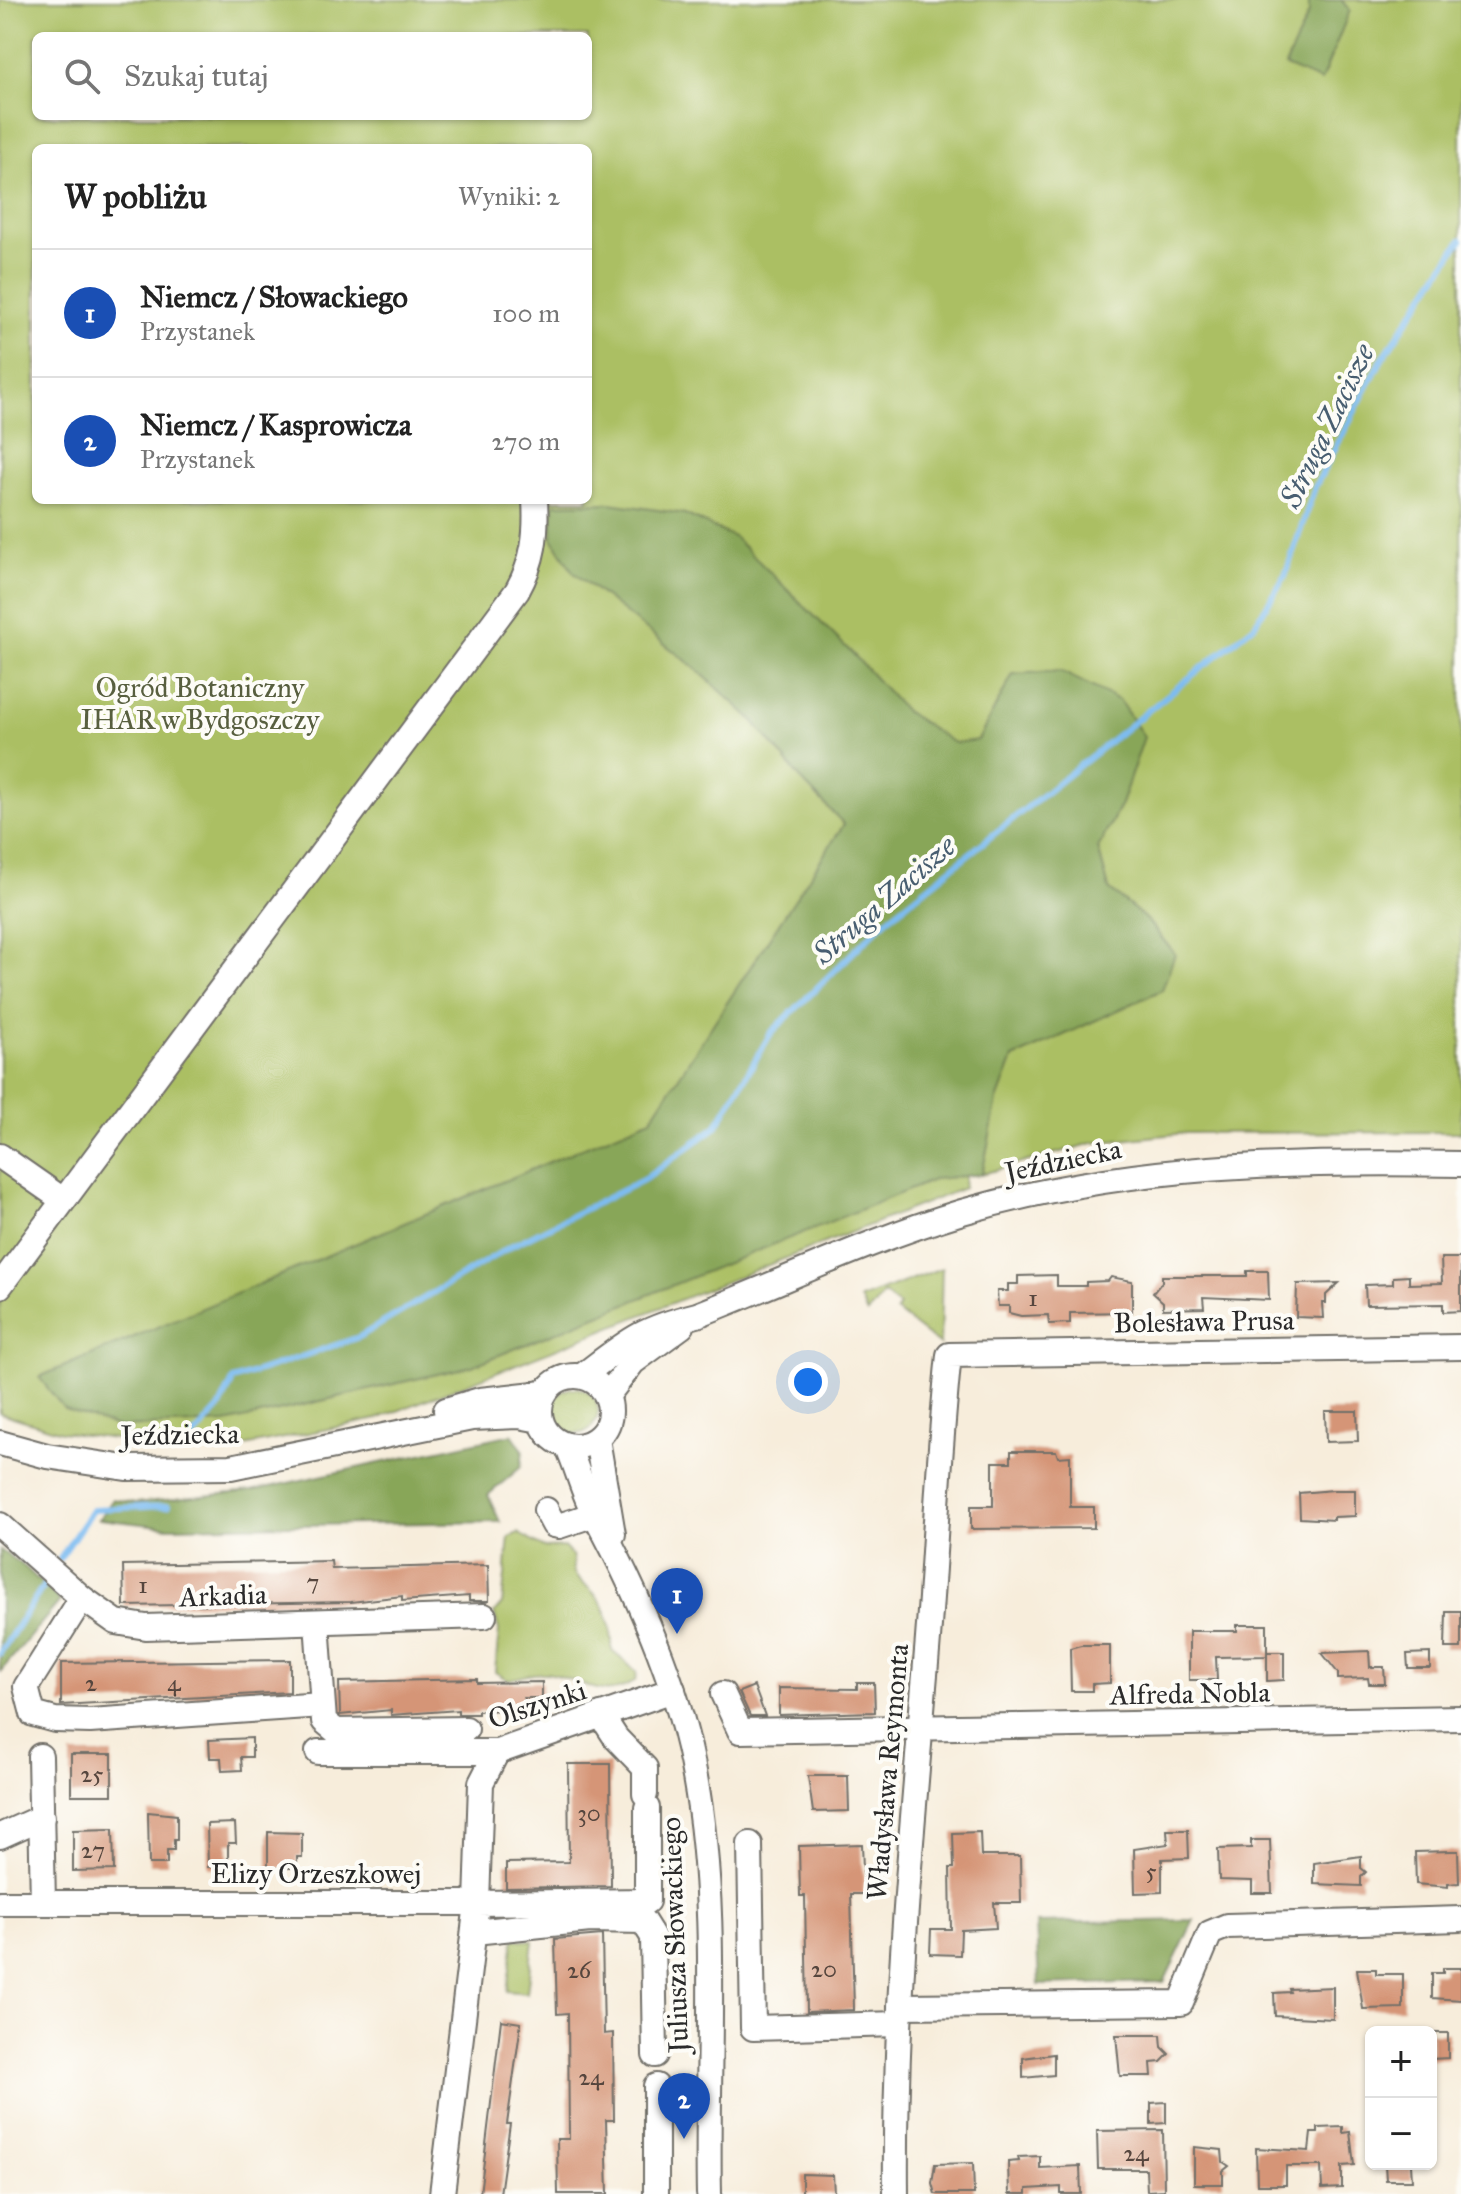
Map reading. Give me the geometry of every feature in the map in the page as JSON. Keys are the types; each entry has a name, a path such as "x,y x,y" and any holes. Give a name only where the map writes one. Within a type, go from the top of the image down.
{"street":[{"path":"0,1286 517,591 528,571 536,545 535,504"},
{"path":"0,1156 63,1200"},
{"name":"Jeździecka","path":"582,1376 640,1333 697,1315 961,1213 1100,1181 1237,1164 1461,1164"},
{"name":"Jeździecka","path":"607,1396 633,1362 697,1315"},
{"name":"Bolesława Prusa","path":"949,1355 1461,1347"},
{"name":"Władysława Reymonta","path":"896,2194 899,2015 936,1474 949,1355"},
{"path":"582,1376 595,1382 607,1396 609,1419 597,1439 578,1446 567,1445 547,1433 540,1420 540,1405 544,1393 559,1379 582,1376"},
{"name":"Jeździecka","path":"408,1430 446,1411 480,1400 544,1393"},
{"name":"Jeździecka","path":"3,1451 126,1468 231,1467 408,1430 498,1416 540,1420"},
{"name":"Juliusza Słowackiego","path":"597,1439 614,1545"},
{"name":"Juliusza Słowackiego","path":"567,1445 595,1514 614,1545 673,1690 695,1775 704,1834 709,2194"},
{"path":"546,1510 554,1525 559,1526 595,1514"},
{"name":"Arkadia","path":"0,1525 82,1598 116,1622 146,1627 484,1616"},
{"path":"82,1598 26,1687 33,1714 55,1720 90,1721 322,1705"},
{"path":"317,1622 324,1721 336,1731 466,1729"},
{"name":"Olszynki","path":"318,1752 497,1752 673,1690"},
{"name":"Alfreda Nobla","path":"723,1694 740,1731 1461,1718"},
{"name":"Elizy Orzeszkowej","path":"0,1903 647,1901 645,1768 616,1738 601,1715"},
{"path":"442,2194 477,1903 481,1783 497,1752"},
{"path":"40,1756 43,1903"},
{"path":"0,1836 42,1817"},
{"path":"750,1844 753,2028 899,2015 1181,2003 1210,1933 1227,1926 1461,1919"},
{"path":"474,1932 590,1920 643,1921 653,1937 655,2055"},
{"path":"656,2086 656,2194"}],"green space":[{"name":"Ogród Botaniczny IHAR w Bydgoszczy","path":"0,0 1461,0 1461,1132 1186,1133 1093,1143 982,1174 997,1100 1013,1058 1162,990 1147,920 1109,889 1098,848 1121,804 977,1040 964,1188 377,1419 215,1452 61,1432 0,1413"},
{"path":"1309,0 1341,0 1350,10 1321,81 1285,66 1309,13"},
{"path":"592,503 685,514 734,537 853,654 905,711 954,743 978,740 1013,674 1060,671 1119,700 1144,737 1121,804 1098,848 1109,889 1147,920 1175,954 1162,990 1013,1058 997,1100 982,1174 936,1179 472,1366 226,1423 117,1427 64,1409 39,1377 651,1119 844,824 805,784 751,718 694,667 573,572 552,538 554,504"},
{"path":"942,1268 940,1345 896,1311 899,1306 884,1294 867,1314 860,1299"},
{"path":"575,1388 591,1395 598,1411 591,1427 575,1434 559,1427 552,1411 559,1395"},
{"path":"512,1434 523,1450 521,1467 488,1495 500,1522 168,1527 99,1519 113,1499 136,1503 251,1491"},
{"path":"518,1533 544,1548 564,1547 573,1557 576,1576 597,1597 607,1616 612,1651 637,1672 636,1680 624,1687 601,1690 558,1675 532,1674 508,1680 495,1672 499,1630 494,1613 502,1604 509,1537"},
{"path":"0,1550 25,1567 60,1601 0,1672"},
{"path":"1194,1920 1164,1982 1039,1985 1036,1923"},
{"path":"514,1939 533,1941 527,1993 507,1991"}],"building":[{"path":"1441,1258 1461,1258 1461,1311 1443,1312 1443,1304 1366,1305 1365,1285 1393,1284 1393,1277 1409,1276 1409,1284 1442,1283"},
{"path":"1247,1271 1268,1271 1269,1300 1203,1297 1204,1308 1163,1309 1163,1302 1153,1293 1162,1282 1162,1276 1247,1276"},
{"path":"1057,1275 1057,1286 1086,1286 1086,1282 1108,1281 1111,1277 1132,1281 1132,1312 1070,1313 1070,1323 1049,1324 1048,1315 1021,1316 1009,1313 1009,1306 998,1306 997,1291 1008,1291 1008,1284 1018,1284 1018,1276"},
{"path":"1339,1283 1326,1295 1326,1303 1322,1303 1323,1318 1296,1317 1297,1284"},
{"path":"1325,1411 1357,1411 1358,1441 1326,1442"},
{"path":"1011,1451 1056,1451 1058,1457 1070,1456 1070,1507 1094,1507 1094,1528 971,1529 971,1506 993,1506 993,1462 1011,1462"},
{"path":"1355,1490 1355,1516 1334,1517 1334,1520 1300,1518 1299,1493"},
{"path":"331,1561 332,1569 488,1565 489,1601 469,1601 469,1596 402,1601 402,1596 351,1602 124,1606 123,1565"},
{"path":"1446,1611 1461,1611 1461,1648 1445,1648"},
{"path":"1237,1625 1267,1625 1267,1656 1216,1657 1217,1680 1189,1680 1189,1631 1237,1631"},
{"path":"1110,1645 1110,1683 1092,1684 1092,1691 1071,1691 1070,1648"},
{"path":"1369,1651 1370,1667 1384,1667 1385,1684 1369,1684 1368,1678 1338,1679 1338,1673 1322,1653"},
{"path":"1267,1652 1284,1652 1284,1680 1267,1681"},
{"path":"1430,1653 1430,1668 1408,1668 1407,1654"},
{"path":"290,1660 290,1692 61,1705 61,1663"},
{"path":"477,1679 477,1683 542,1682 542,1698 524,1698 524,1704 510,1705 510,1710 478,1711 478,1714 458,1714 458,1710 391,1715 391,1710 340,1715 339,1682"},
{"path":"857,1683 874,1683 875,1712 779,1715 779,1688 857,1689"},
{"path":"754,1686 765,1716 750,1716 739,1692"},
{"path":"252,1738 252,1757 241,1757 242,1770 222,1771 221,1758 210,1758 209,1740"},
{"path":"71,1754 112,1754 112,1795 71,1795"},
{"path":"568,1764 610,1764 611,1886 506,1888 506,1863 569,1862"},
{"path":"808,1776 848,1776 849,1811 813,1812"},
{"path":"148,1812 177,1815 177,1840 174,1840 174,1850 167,1850 167,1864 149,1864"},
{"path":"235,1823 236,1843 228,1843 228,1867 208,1867 207,1824"},
{"path":"113,1829 114,1870 73,1871 73,1830"},
{"path":"1167,1830 1188,1830 1189,1858 1162,1859 1162,1892 1135,1893 1134,1849 1168,1844"},
{"path":"268,1832 302,1833 302,1857 297,1857 297,1868 268,1868"},
{"path":"980,1832 981,1856 1020,1856 1021,1903 994,1903 996,1928 961,1930 960,1955 930,1954 931,1929 951,1929 953,1833"},
{"path":"1251,1840 1270,1840 1272,1893 1252,1893 1252,1881 1219,1880 1218,1849 1251,1848"},
{"path":"862,1844 864,1894 851,1894 854,2010 807,2012 805,1896 800,1896 799,1846"},
{"path":"1458,1851 1459,1883 1448,1884 1448,1887 1416,1884 1415,1852"},
{"path":"1361,1856 1361,1868 1366,1872 1361,1877 1361,1886 1314,1884 1314,1863"},
{"path":"602,1935 604,2034 613,2033 614,2120 606,2120 608,2194 558,2194 557,2139 569,2139 568,2013 557,2014 555,1939"},
{"path":"1443,1968 1461,1968 1461,2000 1432,1998 1432,1973 1443,1973"},
{"path":"1357,1969 1376,1969 1376,1974 1403,1974 1403,2008 1363,2009"},
{"path":"1333,1987 1333,2019 1275,2016 1274,1993 1290,1992 1289,1989"},
{"path":"501,2020 521,2023 507,2124 510,2124 500,2194 480,2194"},
{"path":"1437,2033 1448,2033 1448,2058 1437,2059"},
{"path":"1116,2035 1161,2035 1162,2047 1169,2054 1161,2062 1151,2063 1152,2076 1120,2076"},
{"path":"1054,2054 1054,2075 1023,2078 1023,2058"},
{"path":"1166,2102 1166,2123 1151,2124 1151,2103"},
{"path":"1343,2127 1343,2133 1350,2132 1354,2165 1342,2166 1342,2188 1322,2189 1321,2166 1286,2166 1286,2185 1257,2185 1256,2148 1309,2151 1311,2133 1318,2133 1318,2128"},
{"path":"1163,2130 1164,2190 1147,2191 1146,2169 1098,2169 1097,2131"},
{"path":"1194,2147 1222,2150 1223,2162 1229,2166 1223,2171 1223,2184 1194,2184"},
{"path":"1040,2156 1040,2168 1080,2166 1081,2194 1061,2194 1061,2187 1027,2189 1027,2194 1009,2194 1008,2162 1019,2161 1018,2157"},
{"path":"973,2163 974,2194 935,2194 932,2183 935,2164"},
{"path":"1385,2170 1411,2170 1412,2180 1386,2180"},
{"path":"802,2174 833,2175 834,2194 802,2194"}],"waterway":[{"name":"Struga Zacisze","path":"193,1437 220,1407 233,1380 359,1337 513,1245 643,1180 716,1127 771,1033 884,922 1254,626 1285,576 1315,487 1381,361 1461,240"},
{"name":"Struga Zacisze","path":"60,1558 93,1509 168,1506"},
{"name":"Struga Zacisze","path":"0,1653 44,1585"}],"place":[{"name":"Niemcz / Słowackiego","path":"677,1634"},
{"name":"Niemcz / Kasprowicza","path":"684,2139"}]}
